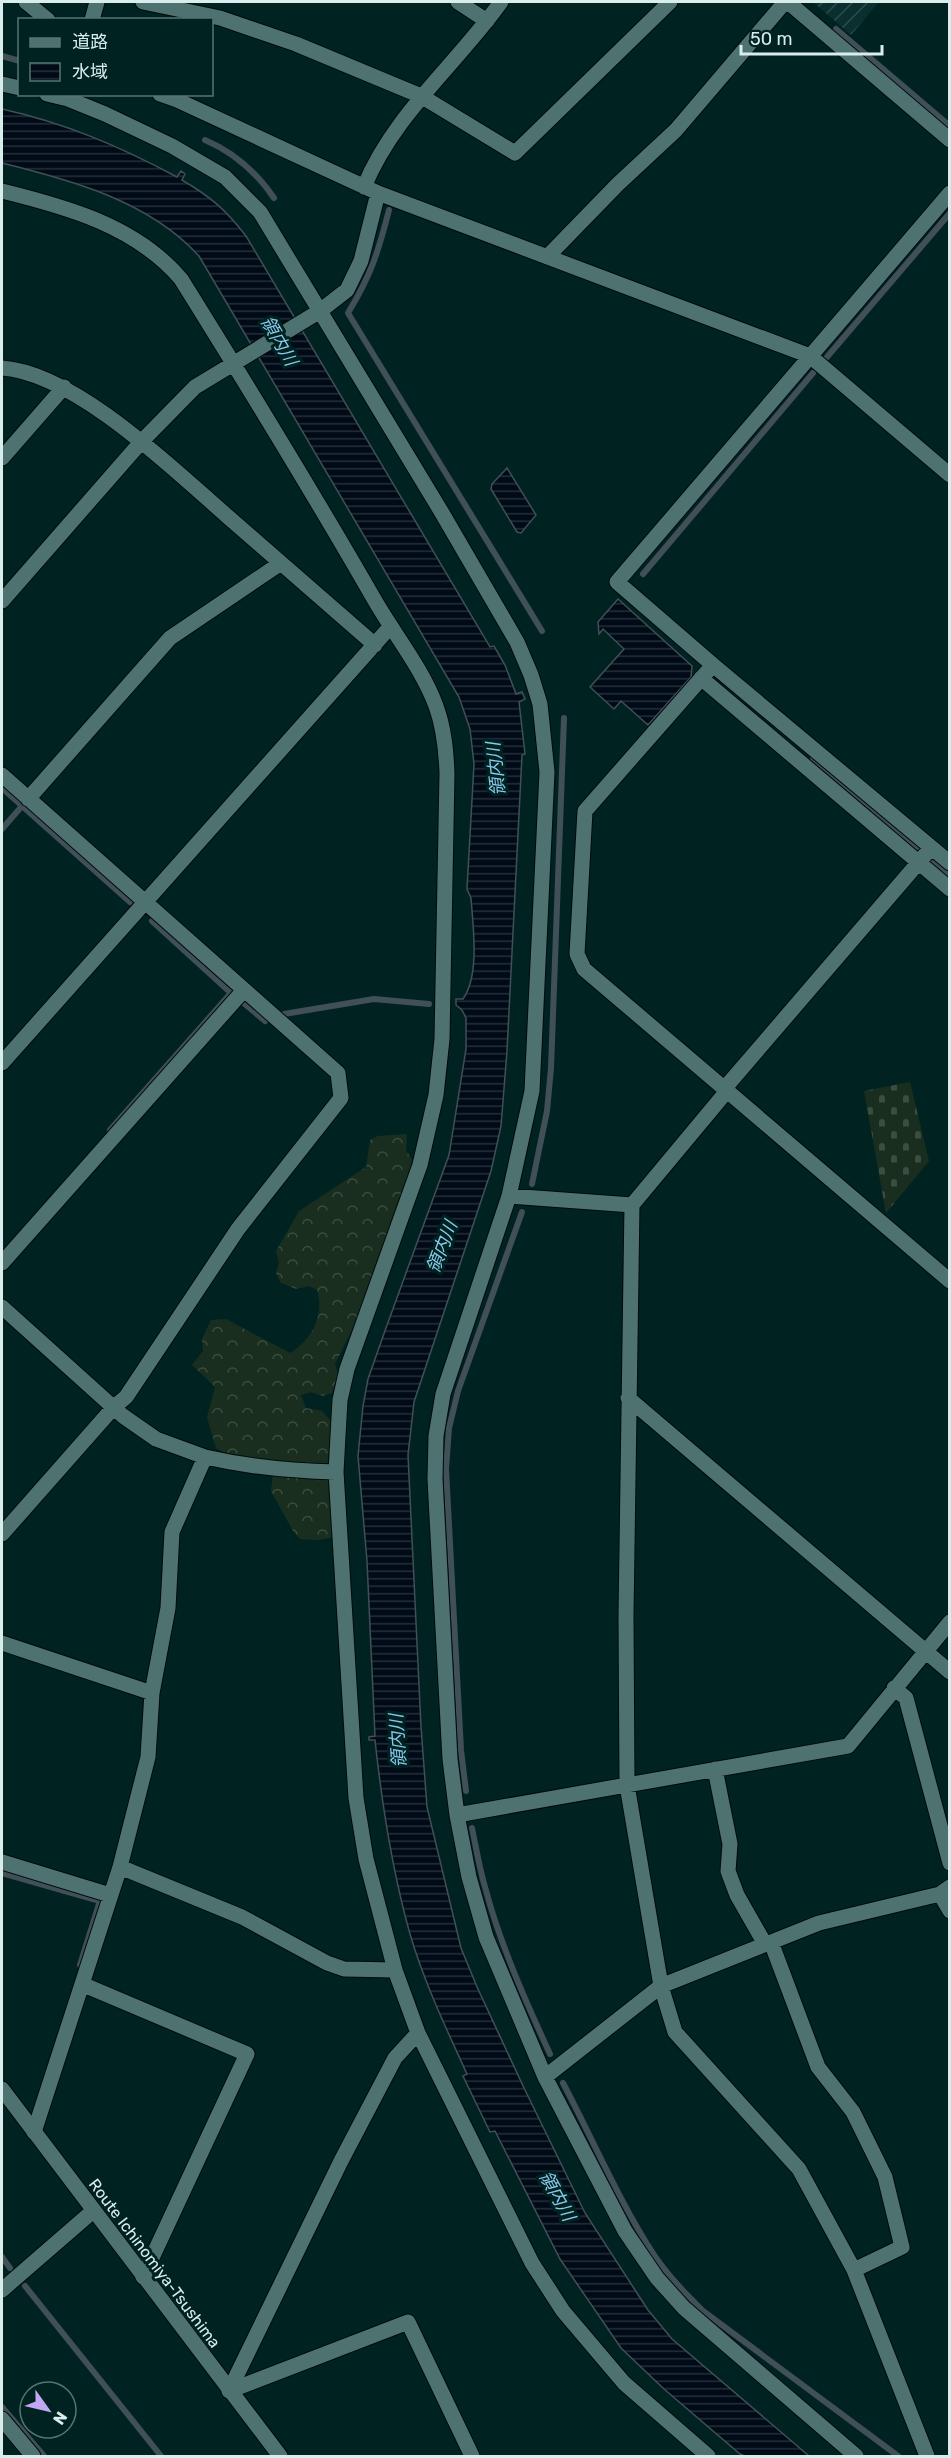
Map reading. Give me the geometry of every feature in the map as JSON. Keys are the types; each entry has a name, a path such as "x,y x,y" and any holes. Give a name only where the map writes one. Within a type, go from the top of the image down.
{"street":[{"path":"26,2 46,18"},
{"path":"93,18 97,2"},
{"path":"144,2 220,18 296,44 421,96 515,153 670,2"},
{"path":"458,2 488,21"},
{"path":"2,601 142,441 195,387 318,313 347,290 361,261 376,159 421,96 488,21 501,2"},
{"path":"548,256 618,184 676,130 786,2 950,140"},
{"path":"2,84 18,88"},
{"path":"55,96 105,114 172,146 225,177 260,212 318,313 517,642 531,675 540,704 547,772 531,1090 509,1196 443,1394 436,1436 435,1479 450,1759 457,1815 469,1877 486,1937 545,2077 625,2231 657,2278 684,2308 856,2457"},
{"path":"166,96 371,190 810,356 950,475"},
{"path":"2,191 48,202 128,234 154,252 181,279 235,362 390,627 425,682 436,705 445,737 446,844 442,1039 436,1095 420,1165 347,1369 340,1400 336,1472 356,1798 366,1859 394,1970 418,2033 532,2263 563,2311 624,2383 708,2457"},
{"path":"950,193 617,582 950,863"},
{"path":"2,368 21,369 64,387 142,441 375,645"},
{"path":"2,458 64,387"},
{"path":"28,798 170,638 281,563"},
{"path":"2,1063 390,627"},
{"path":"713,665 585,811 577,954 584,969 950,1281"},
{"path":"701,678 950,889"},
{"path":"2,775 338,1073 341,1098 238,1229 126,1397 114,1407 2,1534"},
{"path":"927,2457 854,2270 799,2169 675,2032 661,1986 627,1785 628,1398 632,1205 931,848"},
{"path":"2,1263 244,990"},
{"path":"509,1196 632,1205"},
{"path":"2,1307 123,1416 156,1439 206,1457 240,1465 287,1471 336,1472"},
{"path":"628,1398 950,1672"},
{"path":"34,2132 84,1985 120,1867 148,1757 152,1693 168,1608 172,1532 206,1457"},
{"path":"457,1815 848,1746 950,1622"},
{"path":"2,1643 152,1693"},
{"path":"894,1688 906,1698 950,1863"},
{"path":"716,1769 730,1844 728,1871 737,1895 768,1943 818,2067 853,2112 885,2177 902,2247 854,2270"},
{"path":"2,1862 110,1895"},
{"path":"120,1867 242,1917 327,1963 344,1969 394,1970"},
{"path":"545,2077 661,1986 819,1923 945,1891 950,1911"},
{"path":"84,1985 247,2054 143,2277"},
{"path":"229,2391 341,2161 395,2058 418,2033"},
{"name":"Route Ichinomiya-Tsushima","path":"2,2090 280,2457"},
{"path":"2,2290 93,2211"},
{"path":"229,2391 408,2322 472,2457"},
{"path":"2,2419 33,2457"}],"shaded area":[{"path":"813,2 879,2 851,35"}],"green space":[{"path":"910,1082 929,1161 886,1213 864,1091"},
{"path":"407,1134 406,1150 412,1160 409,1173 357,1320 335,1364 338,1375 332,1393 323,1396 311,1392 301,1395 306,1408 322,1411 335,1426 327,1464 304,1466 233,1458 216,1448 207,1417 215,1387 192,1365 203,1351 202,1339 211,1320 226,1319 290,1353 298,1348 310,1334 318,1317 317,1290 309,1286 296,1289 281,1283 276,1273 279,1263 276,1251 299,1211 366,1167 370,1140 378,1136"},
{"path":"273,1474 331,1477 336,1537 317,1540 300,1539 293,1531 271,1491"}],"water":[{"name":"領内川","path":"2,109 48,121 91,137 134,155 177,177 181,171 185,174 182,180 210,198 232,219 246,236 490,647 494,646 505,665 516,694 522,692 525,699 519,702 525,754 522,755 501,1126 491,1171 414,1402 408,1455 427,1807 461,1948 524,2088 585,2213 648,2310 672,2339 809,2456 745,2456 740,2454 664,2389 621,2348 560,2259 495,2131 490,2132 463,2076 467,2074 436,2005 410,1934 393,1862 375,1740 369,1740 369,1737 375,1736 367,1561 358,1456 368,1379 449,1155 466,1049 466,1018 456,1005 456,999 463,999 472,977 474,964 471,898 467,889 474,764 470,729 459,697 199,256 157,221 108,195 55,177 2,163"},
{"path":"507,468 536,515 521,533 517,532 491,489 492,484"},
{"path":"618,599 692,666 691,677 648,725 621,701 614,709 590,687 624,649 603,629 599,634 598,622"}],"waterway":[{"path":"836,29 950,126"},
{"path":"2,56 18,60"},
{"path":"205,140 244,164 274,198"},
{"path":"389,210 373,263 348,313 542,631"},
{"path":"827,357 950,213"},
{"path":"643,574 813,373"},
{"path":"532,1184 547,1111 551,1068 564,718"},
{"path":"813,758 920,849"},
{"path":"2,788 130,902"},
{"path":"2,829 22,806"},
{"path":"933,861 950,875"},
{"path":"110,1130 231,993 152,921"},
{"path":"284,1014 374,999 429,1004"},
{"path":"240,1000 265,1021"},
{"path":"466,1791 461,1750 446,1469 449,1428 458,1391 522,1212"},
{"path":"472,1828 483,1880 498,1930 522,1992 550,2054"},
{"path":"2,1873 100,1901 80,1965"},
{"path":"563,2083 629,2213 654,2255 677,2284 703,2311 898,2456"},
{"path":"2,2257 10,2268"},
{"path":"25,2286 161,2456"},
{"path":"2,2407 44,2456"}]}
